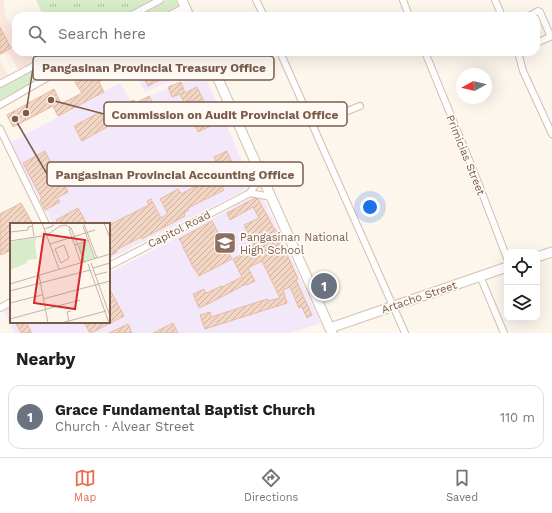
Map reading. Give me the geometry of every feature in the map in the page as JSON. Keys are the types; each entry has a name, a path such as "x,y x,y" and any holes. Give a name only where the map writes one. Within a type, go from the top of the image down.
{"street":[{"path":"138,12 160,0"},
{"path":"256,0 262,12"},
{"path":"403,0 408,12"},
{"path":"495,0 500,12"},
{"path":"173,12 184,4"},
{"path":"540,12 550,35 550,37 540,41"},
{"path":"0,84 52,56"},
{"path":"0,105 52,75 90,56"},
{"path":"208,56 331,330"},
{"path":"282,56 405,333"},
{"name":"Primicias Street","path":"427,56 504,250"},
{"path":"519,56 523,71 552,134"},
{"path":"313,126 360,106"},
{"path":"0,129 46,223"},
{"name":"Capitol Road","path":"110,265 250,193 261,176"},
{"path":"250,193 271,197"},
{"path":"540,256 552,252"},
{"name":"Artacho Street","path":"331,330 393,306 504,268"},
{"path":"480,276 504,333"},
{"path":"0,308 10,303"}],"shaded area":[{"path":"0,0 4,0 5,15 12,28 12,56 37,56 37,58 18,69 10,55 6,53 1,55 0,58"},
{"path":"128,56 202,56 207,66 145,92"},
{"path":"0,58 8,75 0,79"},
{"path":"204,74 253,186 110,258 110,223 52,223 10,143 120,83 132,103"},
{"name":"Pangasinan National High School","path":"252,194 263,198 321,323 291,333 14,333 3,308 10,304 10,323 110,323 110,272 223,213"}],"green space":[{"path":"36,0 154,0 131,12 41,12"},
{"path":"166,0 176,0 178,6 166,12 142,12"},
{"path":"55,56 80,56 54,69 49,59"},
{"path":"42,65 47,75 0,100 0,87"}],"building":[{"path":"0,27 11,48 0,54"},
{"path":"134,56 152,56 144,60 151,75 165,69 168,77 148,86 140,71 125,80 119,69 136,60"},
{"path":"113,61 117,69 102,77 103,79 99,82 104,92 58,116 53,106 13,127 7,115 54,89 61,104 82,93 75,82 89,74 88,72 95,68 96,70"},
{"path":"181,82 185,93 197,87 215,124 198,132 194,123 201,120 192,100 184,103 180,94 172,97 168,87"},
{"path":"149,96 154,105 121,122 114,110 134,100 136,103"},
{"path":"100,112 107,127 82,141 74,126"},
{"path":"45,151 51,163 53,162 68,192 57,198 60,202 45,210 40,200 42,199 23,163"},
{"path":"227,151 239,179 222,187 224,190 188,208 189,210 184,213 185,216 142,239 141,237 116,250 117,252 110,256 110,237 112,236 110,232 110,224 149,205 147,201 151,199 161,218 168,214 160,199 178,189 181,194 207,180 209,184 214,185 224,180 214,157"},
{"path":"255,198 258,199 276,230 312,315 307,318 302,307 299,308 290,287 283,290 287,303 205,329 200,315 210,312 211,317 267,299 268,301 280,298 262,261 248,268 255,281 247,285 246,284 210,303 199,308 193,294 204,289 206,293 242,277 233,259 243,254 242,252 254,245 244,225 259,218 253,207 230,220 227,213"},
{"path":"21,203 32,223 10,223 10,250 1,255 0,252 0,214"},
{"path":"78,208 86,223 58,223 56,220"},
{"path":"212,221 232,259 199,276 179,239"},
{"path":"110,290 124,316 91,333 85,323 110,323"},
{"path":"16,323 27,323 32,333 21,333"},
{"path":"173,323 178,333 153,333"},
{"path":"128,324 132,333 109,333"}],"place":[{"name":"Commission on Audit Provincial Office","path":"51,100"},
{"name":"Pangasinan Provincial Treasury Office","path":"26,113"},
{"name":"Pangasinan Provincial Accounting Office","path":"15,119"},
{"name":"Pangasinan National High School","path":"225,243"},
{"name":"Grace Fundamental Baptist Church","path":"324,286"}]}
